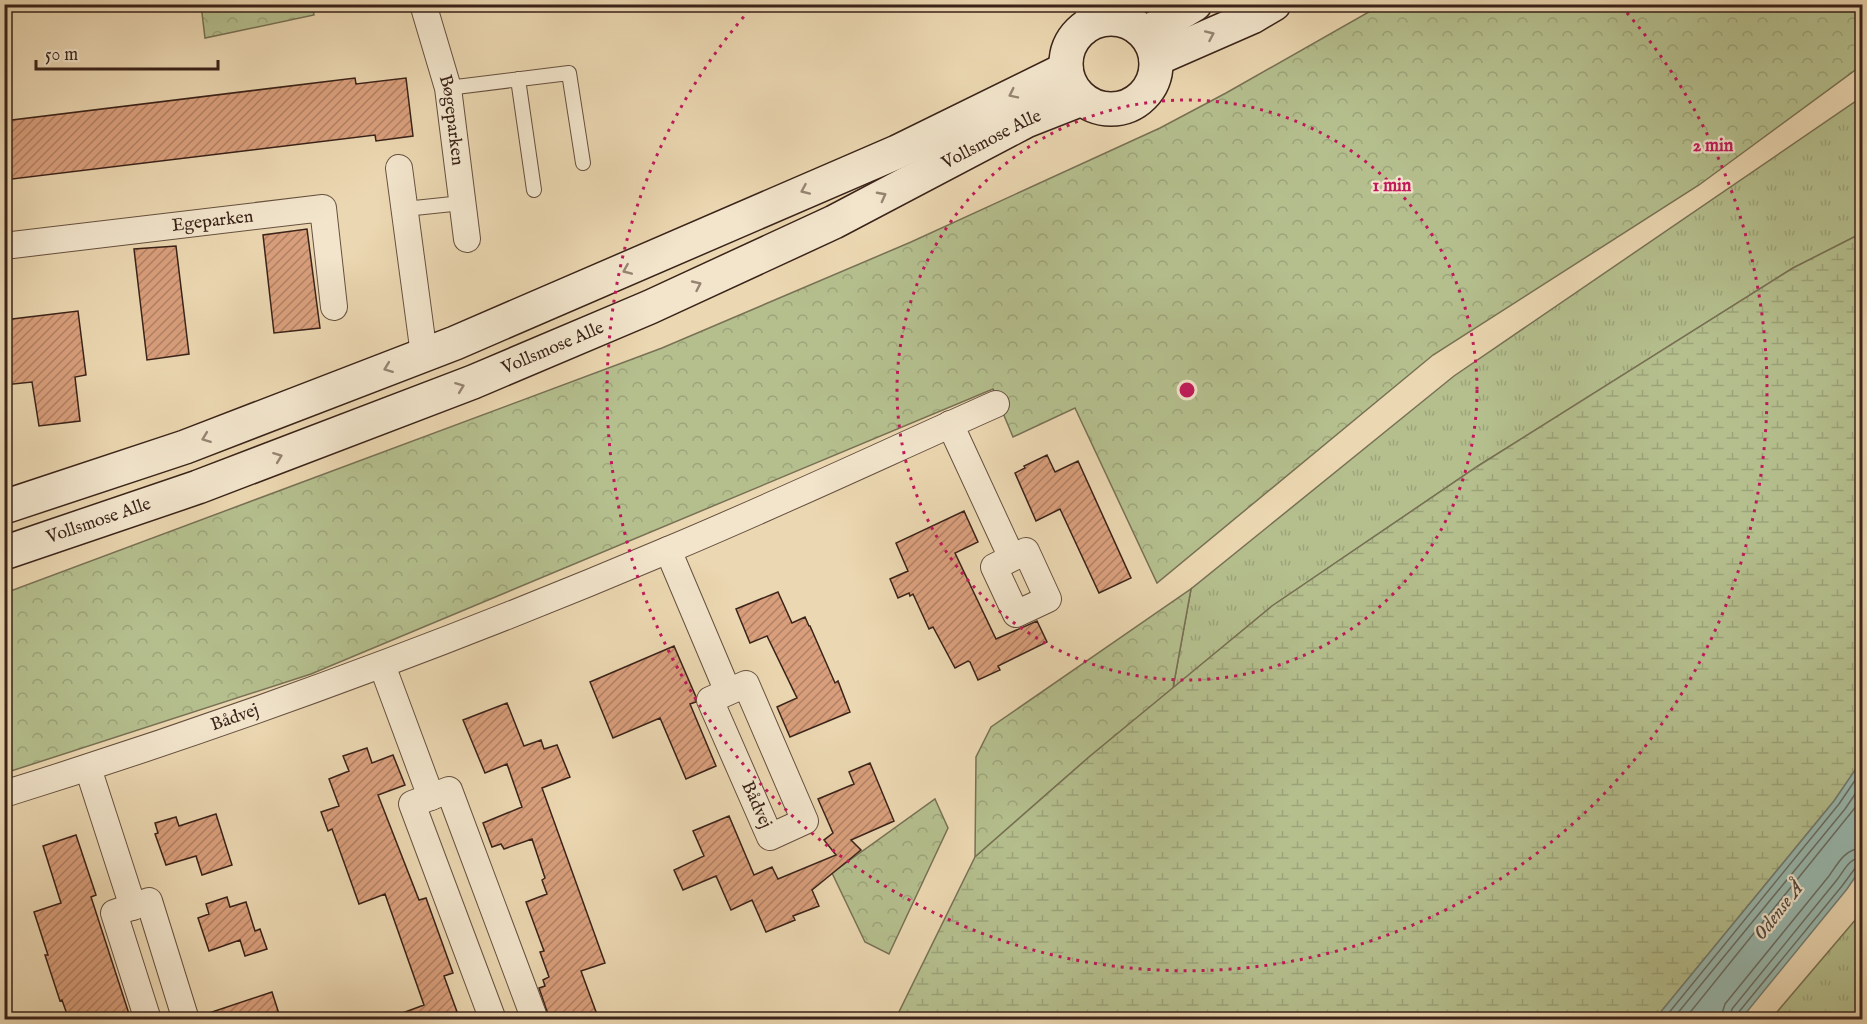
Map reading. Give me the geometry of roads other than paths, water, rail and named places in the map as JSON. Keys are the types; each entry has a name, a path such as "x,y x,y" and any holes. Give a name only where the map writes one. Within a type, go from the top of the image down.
{"street":[{"name":"Bøgeparken","path":"423,4 448,88 467,240"},
{"path":"1151,46 1196,4"},
{"path":"1151,46 1252,16 1274,4"},
{"path":"1090,14 1135,25 1151,46 1156,73 1151,87 1140,99 1127,107 1111,110 1095,107 1082,99 1071,86 1066,69 1068,50 1090,14"},
{"name":"Vollsmose Alle","path":"4,507 185,447 424,355 613,276 897,152 1066,69"},
{"name":"Vollsmose Alle","path":"4,553 198,487 473,382 650,307 823,227 1026,121 1082,99"},
{"path":"399,168 424,355"},
{"name":"Egeparken","path":"4,246 323,208 334,307"},
{"name":"Bådvej","path":"4,794 88,768 382,665 668,550 996,404"},
{"path":"950,424 1012,558"},
{"path":"668,550 728,692"},
{"path":"382,665 431,797"},
{"name":"Bådvej","path":"746,684 805,821 770,837 710,699 728,692 746,684"},
{"path":"88,768 132,907"},
{"path":"493,1020 412,804 449,790 535,1020"},
{"path":"148,1020 114,913 149,902 186,1020"}],"lane":[{"path":"448,88 569,73 583,163"},
{"path":"518,79 534,190"},
{"path":"405,209 462,202"}],"water":[{"name":"Odense Å","path":"1862,760 1862,867 1847,889 1741,1019 1655,1019 1834,801"}]}
